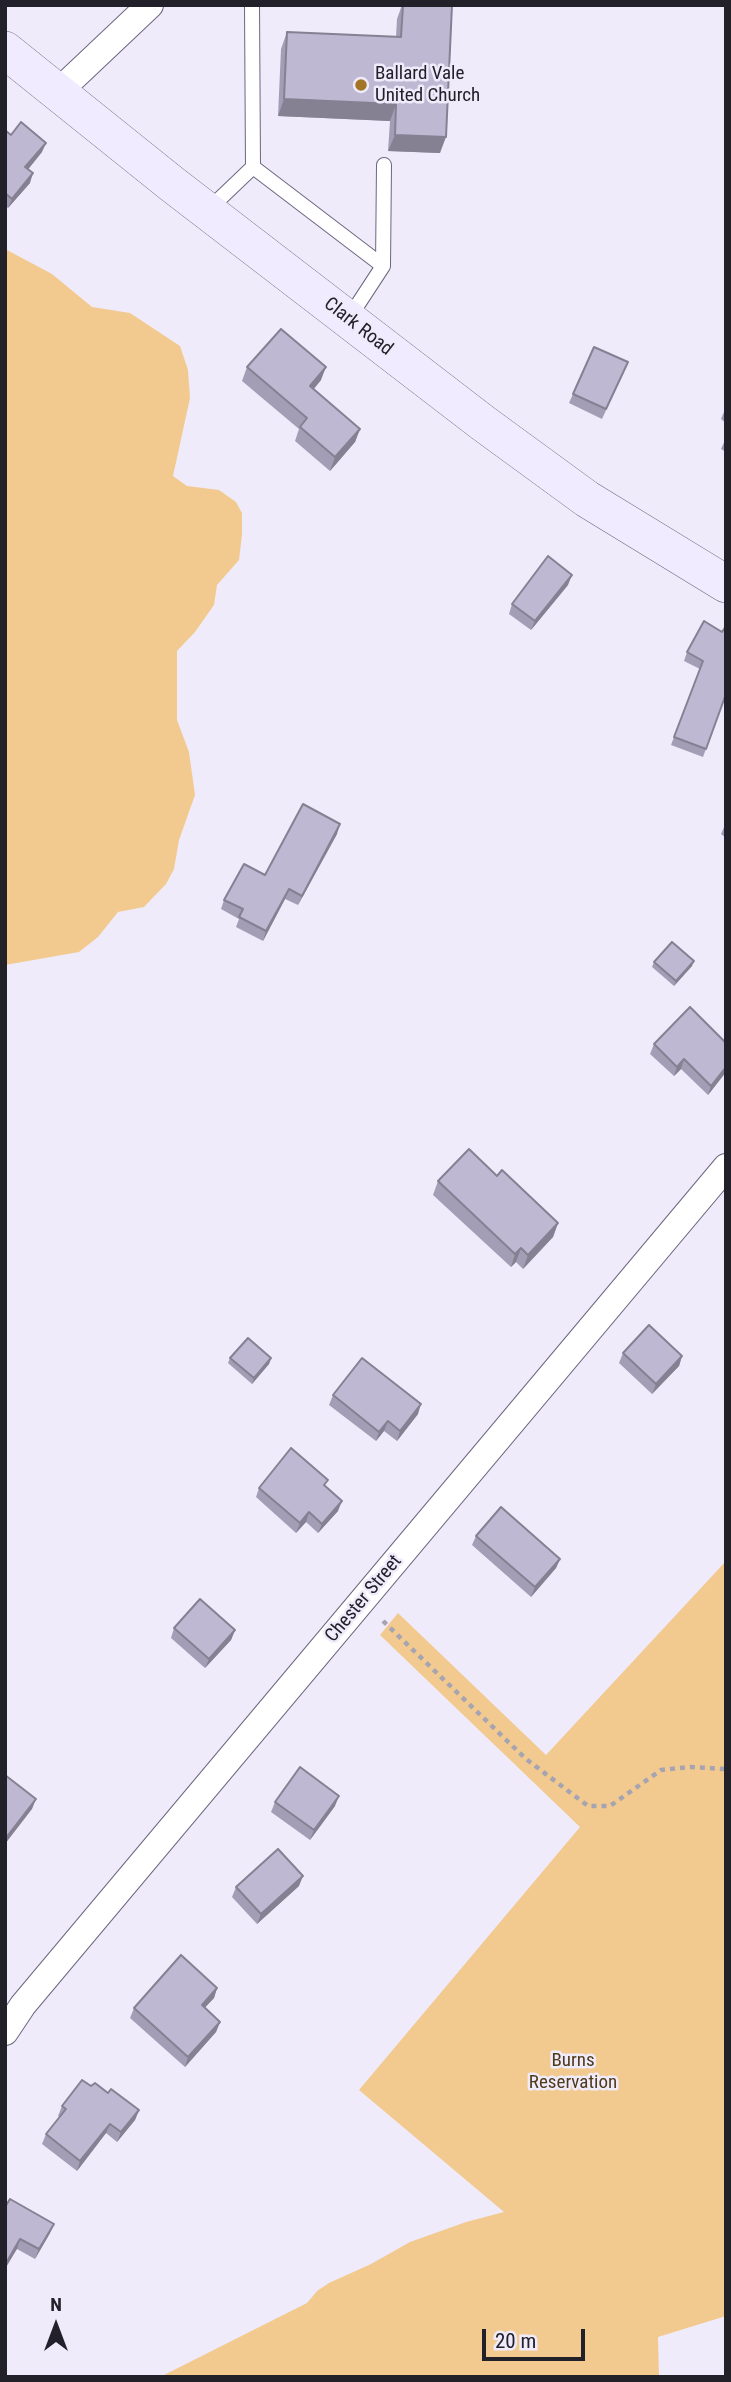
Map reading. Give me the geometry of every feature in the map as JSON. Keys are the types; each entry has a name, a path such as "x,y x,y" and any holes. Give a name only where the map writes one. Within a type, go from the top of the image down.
{"main road":[{"name":"Clark Road","path":"5,50 207,211 483,423 587,499 726,584"}],"street":[{"path":"58,92 150,5"},
{"name":"Chester Street","path":"5,2032 23,2005 726,1167"}],"lane":[{"path":"207,211 253,167 252,5"},
{"path":"348,319 383,265 384,165"},
{"path":"253,167 383,265"}],"path":[{"path":"362,1601 526,1759 588,1806 610,1806 661,1770 690,1767 726,1769"}],"green space":[{"path":"5,249 52,274 92,307 130,313 180,346 188,370 190,398 173,476 187,486 219,490 236,502 242,513 242,535 239,560 217,585 214,605 195,632 177,651 177,720 189,752 195,795 179,840 174,869 166,884 144,907 118,912 98,937 79,952 5,965"},
{"name":"Burns Reservation","path":"726,1561 726,2316 658,2337 659,2377 160,2377 307,2303 317,2291 329,2283 410,2242 504,2212 359,2090 580,1827 380,1635 398,1613 546,1755"}],"building":[{"name":"Ballard Vale United Church","path":"403,5 452,5 446,137 395,135 396,104 284,99 287,32 401,37"},
{"path":"21,122 46,143 25,167 33,173 12,199 5,193 5,132 11,135"},
{"path":"281,329 326,367 310,386 360,429 335,457 300,427 307,418 247,367"},
{"path":"594,347 628,362 606,409 573,394"},
{"path":"548,556 572,575 535,621 512,604"},
{"path":"704,621 722,632 726,626 726,694 706,749 674,737 703,661 687,652"},
{"path":"303,804 340,824 302,896 289,889 266,931 239,917 243,909 224,900 244,864 265,875"},
{"path":"672,942 694,961 676,981 654,962"},
{"path":"690,1007 726,1043 726,1067 711,1086 684,1059 677,1067 654,1044"},
{"path":"469,1149 497,1176 502,1170 558,1223 528,1255 521,1248 515,1254 438,1181"},
{"path":"649,1325 682,1356 656,1384 623,1353"},
{"path":"248,1338 271,1358 254,1378 230,1358"},
{"path":"362,1358 421,1404 400,1431 388,1421 379,1432 333,1395"},
{"path":"291,1448 328,1480 324,1485 342,1501 322,1524 309,1512 300,1523 259,1488"},
{"path":"501,1507 560,1559 535,1587 476,1536"},
{"path":"200,1599 235,1630 209,1659 174,1628"},
{"path":"300,1767 339,1796 314,1830 275,1802"},
{"path":"5,1775 36,1799 5,1839"},
{"path":"278,1849 303,1876 261,1914 236,1887"},
{"path":"181,1955 217,1988 202,2005 220,2022 188,2057 134,2008"},
{"path":"82,2080 91,2086 95,2083 108,2093 111,2089 139,2110 121,2132 110,2124 80,2161 46,2134 66,2109 62,2106"},
{"path":"10,2199 54,2224 39,2249 20,2239 5,2265 5,2207"}],"place":[{"name":"Ballard Vale United Church","path":"361,85"}]}
